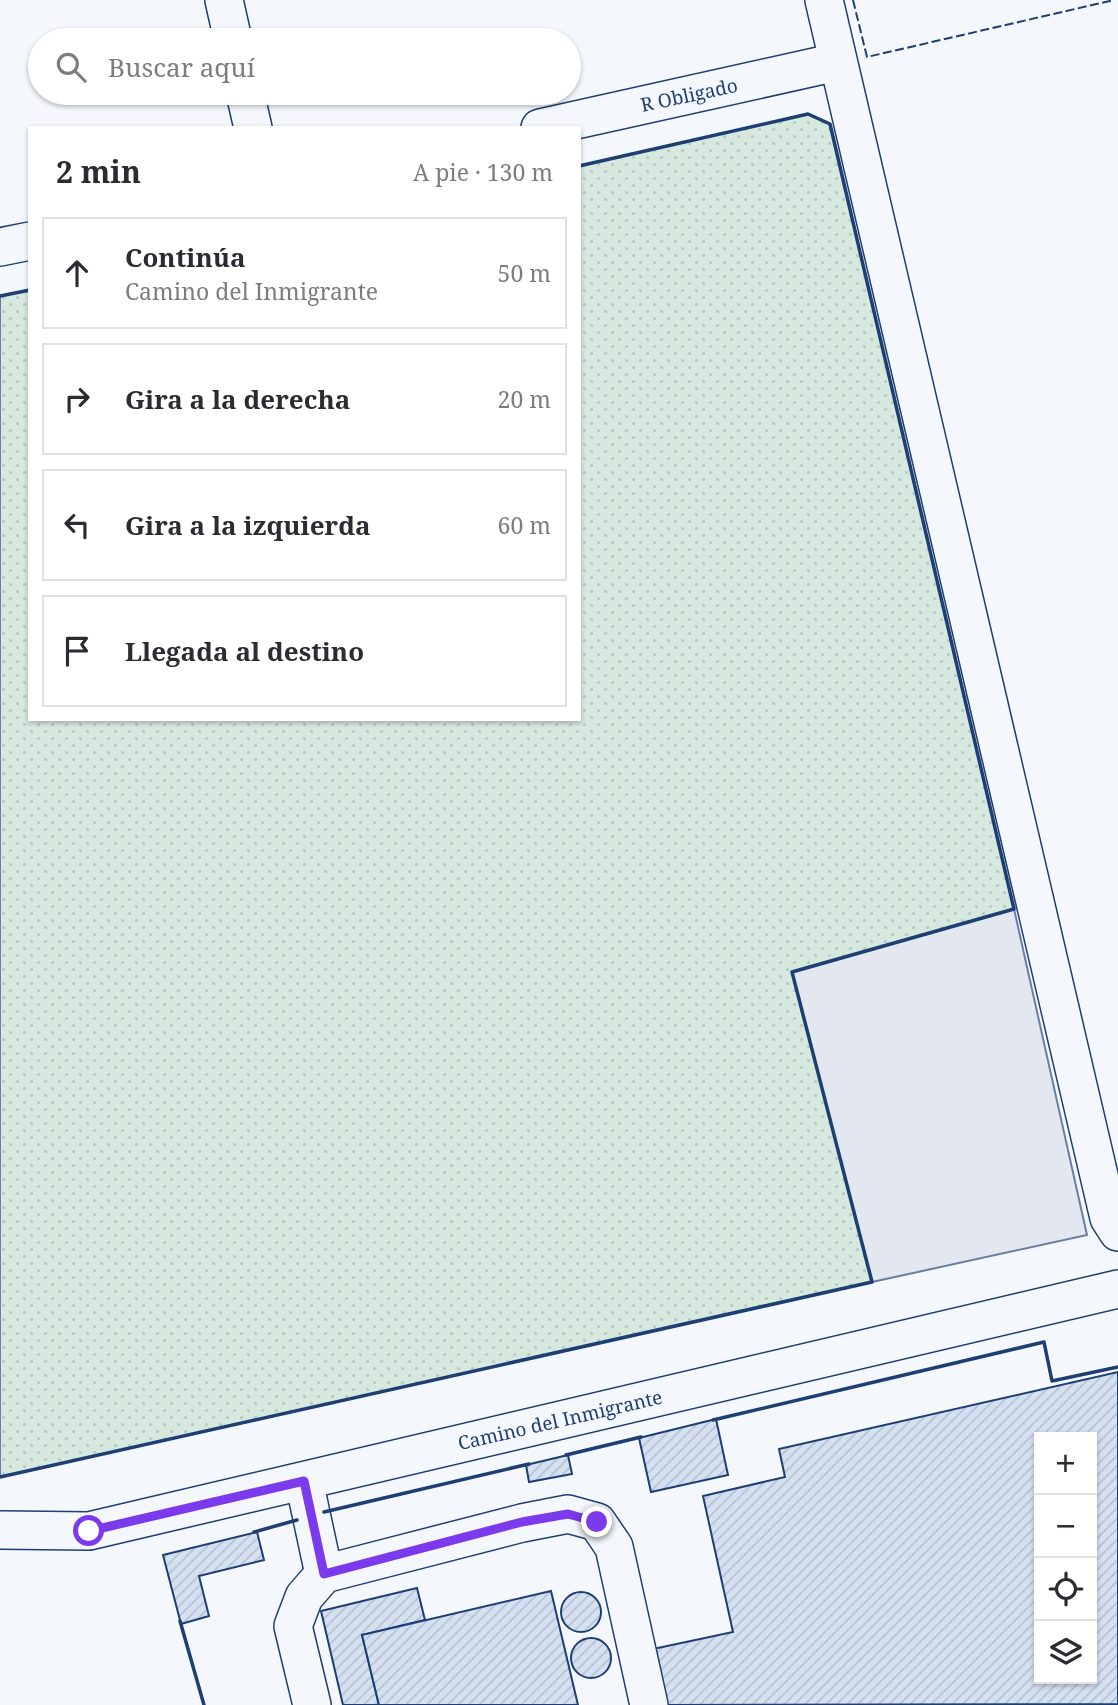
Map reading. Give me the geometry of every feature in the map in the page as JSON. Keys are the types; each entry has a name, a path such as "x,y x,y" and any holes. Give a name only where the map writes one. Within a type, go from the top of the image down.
{"street":[{"path":"224,0 230,28"},
{"path":"824,0 1109,1218 1118,1232"},
{"name":"R Obligado","path":"549,126 837,62"},
{"path":"248,105 253,126"},
{"path":"0,247 28,241"},
{"name":"Camino del Inmigrante","path":"0,1530 89,1531 1118,1289"},
{"path":"304,1481 324,1574"},
{"path":"312,1705 293,1626 304,1597 324,1574 522,1522 568,1514 597,1522 614,1548 649,1705"}],"shaded area":[{"path":"808,114 830,124 1014,909 792,972 872,1282 0,1477 0,296 28,290 28,721 581,721 581,166"},
{"path":"1014,909 1087,1235 872,1282 792,972"}],"building":[{"path":"1118,1372 1118,1704 666,1705 653,1649 733,1632 703,1496 785,1477 779,1449"},
{"path":"716,1419 728,1475 651,1492 639,1438"},
{"path":"568,1455 572,1474 529,1482 526,1465"},
{"path":"257,1532 264,1560 199,1576 209,1616 181,1624 163,1555"},
{"path":"417,1588 425,1620 362,1635 379,1705 343,1705 321,1611"},
{"path":"551,1591 578,1705 379,1705 362,1635"},
{"path":"581,1592 595,1598 601,1612 595,1626 581,1632 567,1626 561,1612 567,1598"},
{"path":"591,1638 605,1644 611,1658 605,1672 591,1678 577,1672 571,1658 577,1644"}],"fence":[{"path":"853,0 867,57 1114,0"}],"wall":[{"path":"0,1477 872,1282 792,972 1014,909 830,124 808,114 581,166"},
{"path":"0,296 28,290"},
{"path":"713,1420 1044,1342 1052,1381 1118,1367"},
{"path":"566,1455 641,1437"},
{"path":"324,1512 529,1464"},
{"path":"254,1532 297,1520"},
{"path":"180,1621 204,1705"}],"route":[{"path":"89,1531 304,1481 324,1574 522,1522 568,1514 597,1522"}]}
